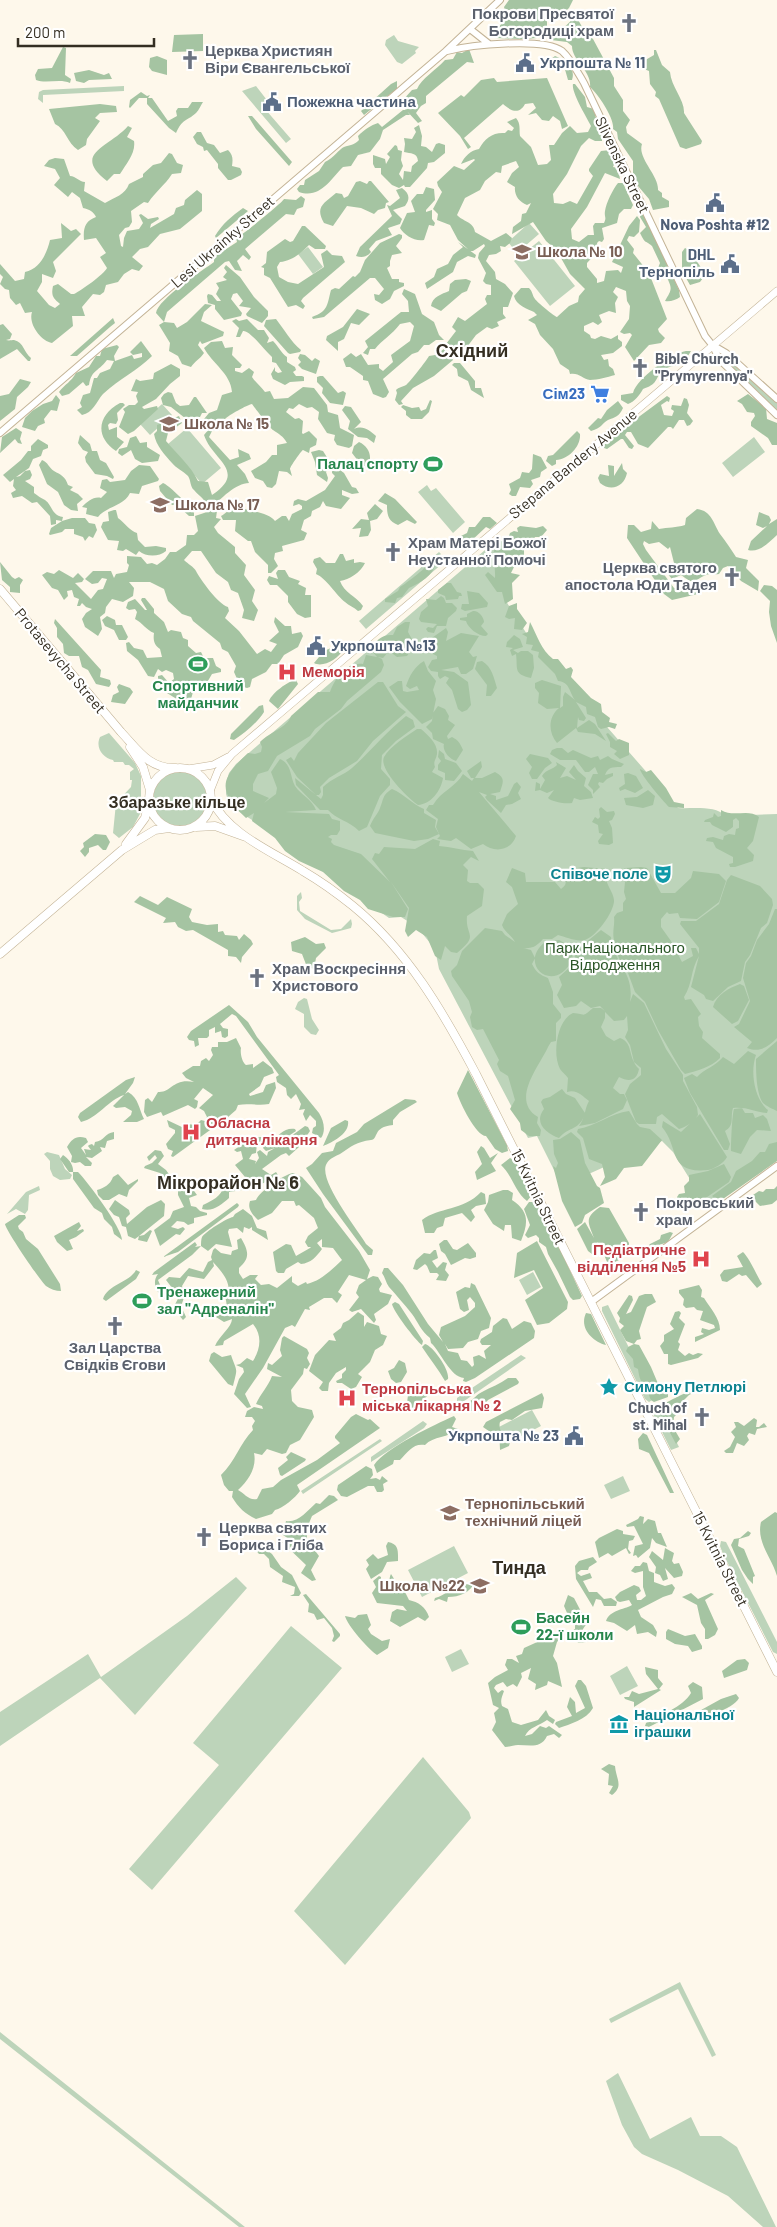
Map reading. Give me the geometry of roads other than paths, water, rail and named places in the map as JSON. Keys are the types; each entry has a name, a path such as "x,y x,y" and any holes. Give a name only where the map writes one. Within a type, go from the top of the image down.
{"highway":[{"name":"Protasevycha Street","path":"0,589 121,732 152,764 162,768 176,768"},
{"name":"Protasevycha Street","path":"121,732 143,767 150,791"},
{"path":"0,954 122,850 155,830 169,828 181,830 193,827 204,819 208,812 211,795 205,781 198,773 188,769 176,768 160,776 150,791 145,818 122,850"},
{"name":"15 Kvitnia Street","path":"211,795 222,816 250,839 304,872 354,907 376,927 411,967 440,1008 467,1057 776,1669"},
{"path":"149,800 155,817 169,828"},
{"name":"15 Kvitnia Street","path":"193,827 215,826 250,839"}],"main road":[{"name":"Lesi Ukrainky Street","path":"0,433 463,35 472,32 500,0"},
{"path":"472,32 490,44"},
{"path":"463,35 463,39 470,45 476,37 472,32"},
{"name":"Slivenska Street","path":"446,51 470,45 490,44 543,44 561,50 584,83 704,336 719,359 777,415"},
{"name":"Stepana Bandery Avenue","path":"188,769 213,766 232,754 777,291"},
{"path":"712,346 726,353 777,399"},
{"name":"Stepana Bandery Avenue","path":"211,795 218,771 232,754"},
{"path":"591,1302 777,1166"}],"place":[{"name":"Покрови Пресвятої Богородиці храм","path":"629,23"},
{"name":"Церква Християн Віри Євангельської","path":"190,60"},
{"name":"Укрпошта № 11","path":"525,63"},
{"name":"Пожежна частина","path":"272,102"},
{"name":"Nova Poshta #12","path":"715,203"},
{"name":"Школа № 10","path":"522,252"},
{"name":"DHL Тернопіль","path":"730,264"},
{"name":"Bible Church \"Prymyrennya\"","path":"640,368"},
{"name":"Сім23","path":"600,394"},
{"name":"Школа № 15","path":"169,424"},
{"name":"Палац спорту","path":"433,464"},
{"name":"Школа № 17","path":"160,505"},
{"name":"Храм Матері Божої Неустанної Помочі","path":"393,552"},
{"name":"Церква святого апостола Юди Тадея","path":"732,577"},
{"name":"Укрпошта №13","path":"316,646"},
{"name":"Спортивний майданчик","path":"198,664"},
{"name":"Меморія","path":"287,672"},
{"name":"Співоче поле","path":"663,874"},
{"name":"Храм Воскресіння Христового","path":"257,978"},
{"name":"Обласна дитяча лікарня","path":"191,1132"},
{"name":"Покровський храм","path":"641,1212"},
{"name":"Педіатричне відділення №5","path":"701,1259"},
{"name":"Тренажерний зал \"Адреналін\"","path":"142,1301"},
{"name":"Зал Царства Свідків Єгови","path":"115,1326"},
{"name":"Симону Петлюрі","path":"609,1387"},
{"name":"Тернопільська міська лікарня № 2","path":"347,1398"},
{"name":"Chuch of st. Mihal","path":"702,1417"},
{"name":"Укрпошта № 23","path":"574,1436"},
{"name":"Тернопільський технічний ліцей","path":"450,1513"},
{"name":"Церква святих Бориса і Гліба","path":"204,1537"},
{"name":"Школа №22","path":"480,1586"},
{"name":"Басейн 22-ї школи","path":"521,1627"},
{"name":"Національної іграшки","path":"619,1724"}],"district":[{"name":"Східний","path":"472,351"},
{"name":"Збаразьке кільце","path":"177,802"},
{"name":"Мікрорайон № 6","path":"228,1183"},
{"name":"Тинда","path":"519,1568"}],"park label":[{"name":"Парк Національного Відродження","path":"615,956"}]}
